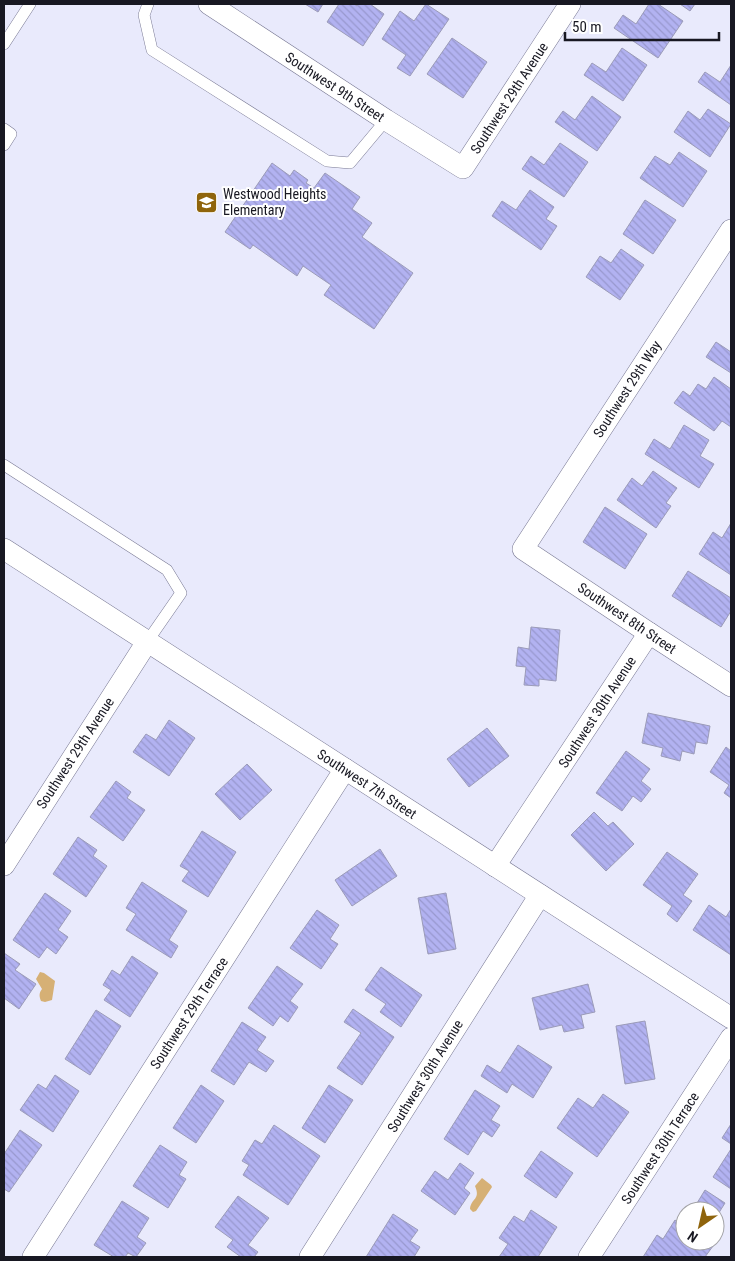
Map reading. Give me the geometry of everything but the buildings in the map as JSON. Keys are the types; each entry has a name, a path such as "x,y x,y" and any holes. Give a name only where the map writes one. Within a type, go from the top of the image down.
{"street":[{"name":"Southwest 9th Street","path":"209,4 463,168"},
{"name":"Southwest 29th Avenue","path":"463,168 570,4"},
{"name":"Southwest 29th Way","path":"523,549 731,230"},
{"name":"Southwest 7th Street","path":"4,549 731,1018"},
{"name":"Southwest 8th Street","path":"523,549 731,686"},
{"name":"Southwest 30th Avenue","path":"495,866 648,633"},
{"name":"Southwest 29th Avenue","path":"4,865 147,642"},
{"name":"Southwest 29th Terrace","path":"33,1257 345,769"},
{"name":"Southwest 30th Avenue","path":"310,1257 540,895"},
{"name":"Southwest 30th Terrace","path":"588,1257 731,1038"}],"lane":[{"path":"4,44 30,4"},
{"path":"148,4 144,15 152,50 327,161 350,163 386,120"},
{"path":"4,129 11,134 4,145"},
{"path":"4,465 167,570 181,593 147,642"}],"shaded area":[{"path":"40,972 55,981 52,1000 41,1001 40,992 42,989 36,979"},
{"path":"482,1178 492,1187 476,1211 473,1212 470,1209 477,1194 475,1186"}],"place":[{"name":"Westwood Heights Elementary","path":"207,202"}]}
